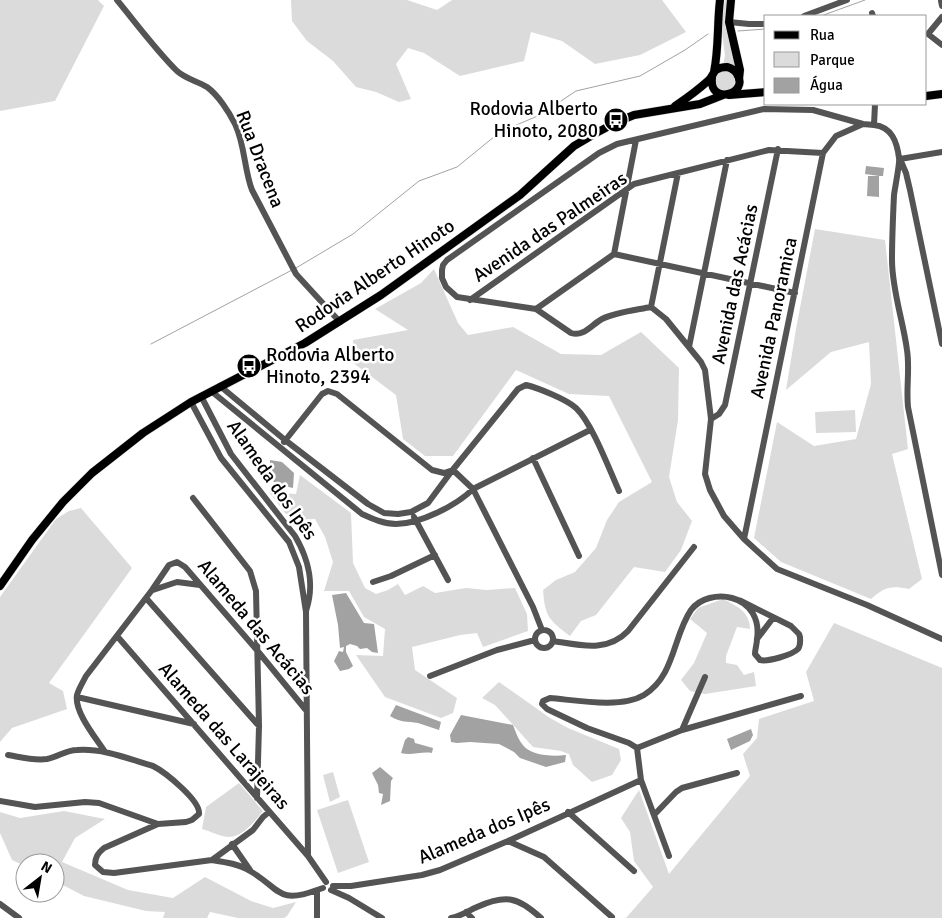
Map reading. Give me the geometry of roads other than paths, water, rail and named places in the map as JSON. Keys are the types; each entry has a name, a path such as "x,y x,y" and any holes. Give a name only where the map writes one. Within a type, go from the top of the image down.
{"main road":[{"path":"720,0 717,30 718,49 712,84 714,89 725,95 733,92 739,82 740,70 729,22 731,0"},
{"path":"713,75 719,68 729,68 736,73 739,82 748,92 752,93"},
{"name":"Rodovia Alberto Hinoto","path":"669,109 684,100 713,75"},
{"name":"Rodovia Alberto Hinoto","path":"0,586 37,534 63,502 76,488 128,443 201,396 290,352 382,295 520,195 574,146 617,122 634,116 700,104 725,95 764,92"},
{"path":"927,96 942,94"}],"street":[{"name":"Rua Dracena","path":"117,0 175,69 187,79 208,88 214,93 234,123 241,140 248,179 252,190 291,265 296,274 340,322"},
{"path":"807,15 847,0"},
{"path":"941,1 942,6"},
{"path":"942,17 927,34 942,45"},
{"path":"729,22 764,24"},
{"path":"874,125 875,105"},
{"path":"651,307 605,318 582,333 577,335 571,334 536,309 457,297 446,287 442,270 447,260 599,153 617,144 753,110 775,108 813,110 863,124 881,126 892,134 906,173 942,344"},
{"path":"823,153 836,136 863,124"},
{"path":"536,309 614,254 636,140"},
{"name":"Avenida das Acácias","path":"712,419 719,414 725,405 778,149"},
{"name":"Avenida das Palmeiras","path":"470,300 634,184 769,150 823,153"},
{"path":"900,159 942,152"},
{"name":"Avenida Panoramica","path":"744,539 823,153"},
{"path":"900,159 894,196 892,263 908,352 906,391 908,407 939,541 942,574"},
{"path":"689,347 727,160"},
{"path":"651,307 678,173"},
{"path":"614,254 795,293"},
{"path":"651,307 666,319 701,362 705,370 712,419 705,474 716,504 744,539 767,562 787,574 866,605 942,639"},
{"path":"220,386 285,440 368,504 384,513 412,512 428,503 522,386 531,386 573,405 582,415 619,491"},
{"path":"279,447 322,394 328,390 337,394 432,470 444,473 453,470"},
{"path":"211,391 362,514 380,522 397,524 416,520 463,499 473,489 590,430"},
{"name":"Alameda dos Ipês","path":"201,396 231,454 303,549 310,572 311,589 306,612"},
{"name":"Alameda dos Ipês","path":"191,402 223,460 288,542 300,567 306,612 305,709 308,856"},
{"path":"248,422 253,414"},
{"path":"259,431 265,424"},
{"path":"211,440 220,435"},
{"path":"223,460 231,454"},
{"path":"533,458 579,556"},
{"path":"453,470 473,489 533,607 542,630"},
{"path":"193,498 242,559 254,579 256,591 259,726 257,798"},
{"path":"412,512 448,580"},
{"path":"553,641 595,646 612,644 628,632 694,547"},
{"path":"373,582 391,576 435,555"},
{"name":"Alameda das Acácias","path":"77,697 86,676 169,565 177,562 185,567 305,709"},
{"path":"152,590 177,582 200,585"},
{"path":"669,856 640,780 637,748 629,742 579,724 546,709 542,703 543,700 550,698 601,702 636,699 644,695 656,684 669,664 689,614 696,605 707,598 717,596 741,601 791,626 800,637 799,648 783,656 762,661 757,658 757,620 751,610 741,601"},
{"path":"146,598 259,726"},
{"path":"758,639 773,618"},
{"path":"542,630 550,631 553,637 553,641 548,647 542,648 537,645 535,640 536,633 542,630"},
{"name":"Alameda das Larajeiras","path":"117,636 308,856"},
{"path":"430,676 497,650 535,640"},
{"path":"682,730 705,677"},
{"path":"637,748 682,730 801,696"},
{"path":"105,752 82,715 77,697 194,724"},
{"path":"247,713 258,712"},
{"path":"8,755 38,760 48,759 74,750 105,752 161,770 199,807 200,814 192,820 158,824 104,848 95,859 95,864 103,872 114,873 212,860 230,863 250,870"},
{"path":"654,815 682,788 737,773"},
{"name":"Alameda dos Ipês","path":"332,888 422,875 440,870 640,780"},
{"path":"0,801 35,807 85,802 99,803 158,824"},
{"path":"212,860 253,830 269,812"},
{"path":"568,812 634,870"},
{"path":"508,841 544,857 612,917"},
{"path":"232,844 250,870 281,894 297,897 331,882 332,888 382,918"},
{"path":"308,856 322,887 317,918"},
{"path":"349,898 351,886"},
{"path":"451,918 459,917 494,900 514,899 529,907 541,918"},
{"path":"0,904 19,918"},
{"path":"466,912 472,918"}],"water":[{"path":"866,166 884,168 883,176 865,174"},
{"path":"868,176 879,176 879,197 867,196"},
{"path":"270,460 282,462 294,473 293,488 273,481 270,473"},
{"path":"346,593 364,623 374,624 378,653 372,652 367,648 360,649 350,644 346,646 346,652 353,666 340,671 334,661 339,651 343,652 344,647 340,648 332,595"},
{"path":"396,705 441,722 439,730 418,723 401,721 390,716"},
{"path":"461,715 513,725 518,737 527,749 538,754 566,755 565,762 546,767 520,758 514,752 499,744 451,742 450,735"},
{"path":"751,729 753,735 750,741 731,750 727,739"},
{"path":"408,737 414,739 415,743 433,748 432,753 401,753 405,740"},
{"path":"380,767 393,778 391,781 390,801 381,805 383,794 379,793 378,785 372,773"}],"waterway":[{"path":"824,15 865,0"},
{"path":"738,31 764,29"},
{"path":"296,268 353,234 419,181 457,167 500,132 540,115 576,91 640,76 685,50 708,34"},
{"path":"151,344 292,270"}],"place":[{"name":"Rodovia Alberto Hinoto, 2080","path":"616,120"},
{"name":"Rodovia Alberto Hinoto, 2394","path":"249,366"}]}
